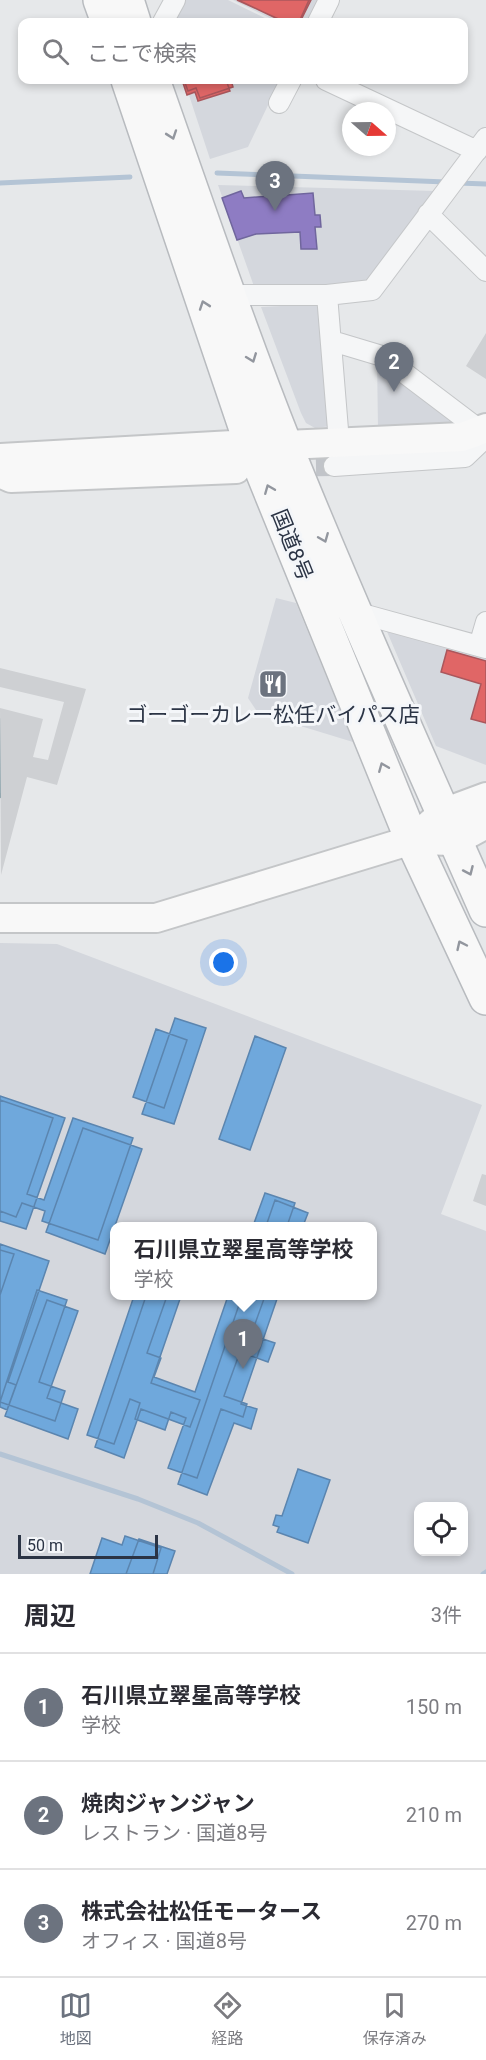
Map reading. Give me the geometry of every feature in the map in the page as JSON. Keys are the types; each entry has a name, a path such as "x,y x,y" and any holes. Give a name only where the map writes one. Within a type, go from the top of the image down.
{"highway":[{"path":"100,0 107,18"},
{"path":"127,0 133,18"},
{"name":"国道8号","path":"129,84 244,456 412,840 486,998"},
{"name":"国道8号","path":"154,84 228,295 286,445 355,612 486,909"}],"street":[{"path":"165,18 175,0"},
{"path":"320,18 329,0"},
{"path":"279,103 289,84"},
{"path":"228,295 327,295 372,290 482,144 336,84"},
{"path":"428,214 486,271"},
{"path":"327,295 332,341 337,454"},
{"path":"332,341 382,356 484,432"},
{"path":"286,445 337,454 484,432"},
{"path":"0,458 244,456"},
{"path":"0,473 11,478 244,456"},
{"path":"355,612 482,647 486,622"},
{"path":"449,827 486,797"},
{"path":"0,918 156,918 449,827 486,824"}],"shaded area":[{"path":"184,0 228,0 265,18 174,18"},
{"path":"233,0 319,0 310,18 270,18"},
{"path":"185,84 278,84 248,147 210,159"},
{"path":"218,185 435,191 369,284 256,292"},
{"path":"322,304 331,426 315,428 306,423 301,413 261,307"},
{"path":"377,360 459,423 423,429 378,428"},
{"name":"ゴーゴーカレー松任バイパス店","path":"276,598 296,603 353,742 258,713 248,698"},
{"path":"385,627 486,655 486,765 436,746"},
{"path":"0,943 57,944 482,1105 441,1214 486,1231 486,1574 0,1574"}],"building: 商業":[{"path":"237,0 309,0 301,18 276,18"},
{"path":"238,0 311,0 302,18 276,18"},
{"path":"183,84 227,84 230,91 198,101 195,92 187,95"},
{"path":"185,84 232,84 233,87 200,98 196,88 188,91"},
{"path":"447,650 486,661 486,723 471,719 481,684 441,672"}],"building: 業務":[{"path":"286,188 287,195 313,193 315,215 320,215 321,227 315,227 317,249 301,249 300,232 256,234 237,240 222,198 241,191 244,198 269,196 268,189"}],"building: 教育":[{"path":"175,1018 206,1028 174,1124 142,1114"},
{"path":"156,1029 187,1040 164,1108 133,1097"},
{"path":"255,1036 286,1048 250,1150 219,1139"},
{"path":"0,1096 65,1118 26,1229 0,1221"},
{"path":"0,1100 53,1118 27,1194 44,1200 73,1118 133,1138 98,1240 42,1221 45,1211 22,1203 16,1217 0,1211"},
{"path":"83,1128 142,1149 116,1222 110,1222 110,1240 105,1254 46,1232"},
{"path":"265,1193 295,1203 288,1222 254,1222"},
{"path":"275,1200 308,1213 305,1222 267,1222"},
{"path":"0,1244 49,1261 8,1382 16,1385 7,1410 0,1407"},
{"path":"0,1250 14,1254 0,1295"},
{"path":"37,1290 67,1300 39,1382 65,1391 55,1421 0,1402"},
{"path":"47,1300 78,1311 47,1398 78,1409 68,1439 5,1416"},
{"path":"133,1300 166,1300 147,1353 161,1358 154,1377 195,1392 227,1300 264,1300 251,1335 275,1343 268,1362 240,1352 224,1396 247,1404 243,1417 221,1409 197,1478 168,1468 186,1418 171,1412 165,1430 135,1419 140,1403 130,1399 114,1444 87,1435"},
{"path":"145,1300 180,1300 151,1383 200,1400 190,1427 141,1409 124,1458 95,1447"},
{"path":"241,1300 277,1300 241,1404 257,1409 251,1429 234,1423 207,1495 178,1484"},
{"path":"298,1469 330,1480 308,1543 277,1532 279,1527 273,1525 276,1515 282,1516"},
{"path":"125,1536 161,1548 153,1574 90,1574 102,1538 122,1545"},
{"path":"139,1539 175,1551 167,1574 126,1574"}],"building: 公共":[{"path":"0,719 23,728 0,798"}],"building: その他":[{"path":"486,333 486,379 466,366"},
{"path":"0,668 86,689 57,785 27,777 1,875 0,708 43,719 33,757 48,760 64,702 0,687"},
{"path":"482,1174 486,1175 486,1206 473,1201"}],"waterway":[{"path":"217,173 446,182"},
{"path":"0,183 130,177"},
{"path":"458,183 486,184"},
{"path":"0,1454 138,1499 198,1523 292,1574"}],"tunnel":[{"path":"286,467 334,466"}],"place":[{"name":"株式会社松任モータース","path":"275,211"},
{"name":"焼肉ジャンジャン","path":"394,392"},
{"name":"ゴーゴーカレー松任バイパス店","path":"273,684"},
{"name":"石川県立翠星高等学校","path":"243,1369"}]}
